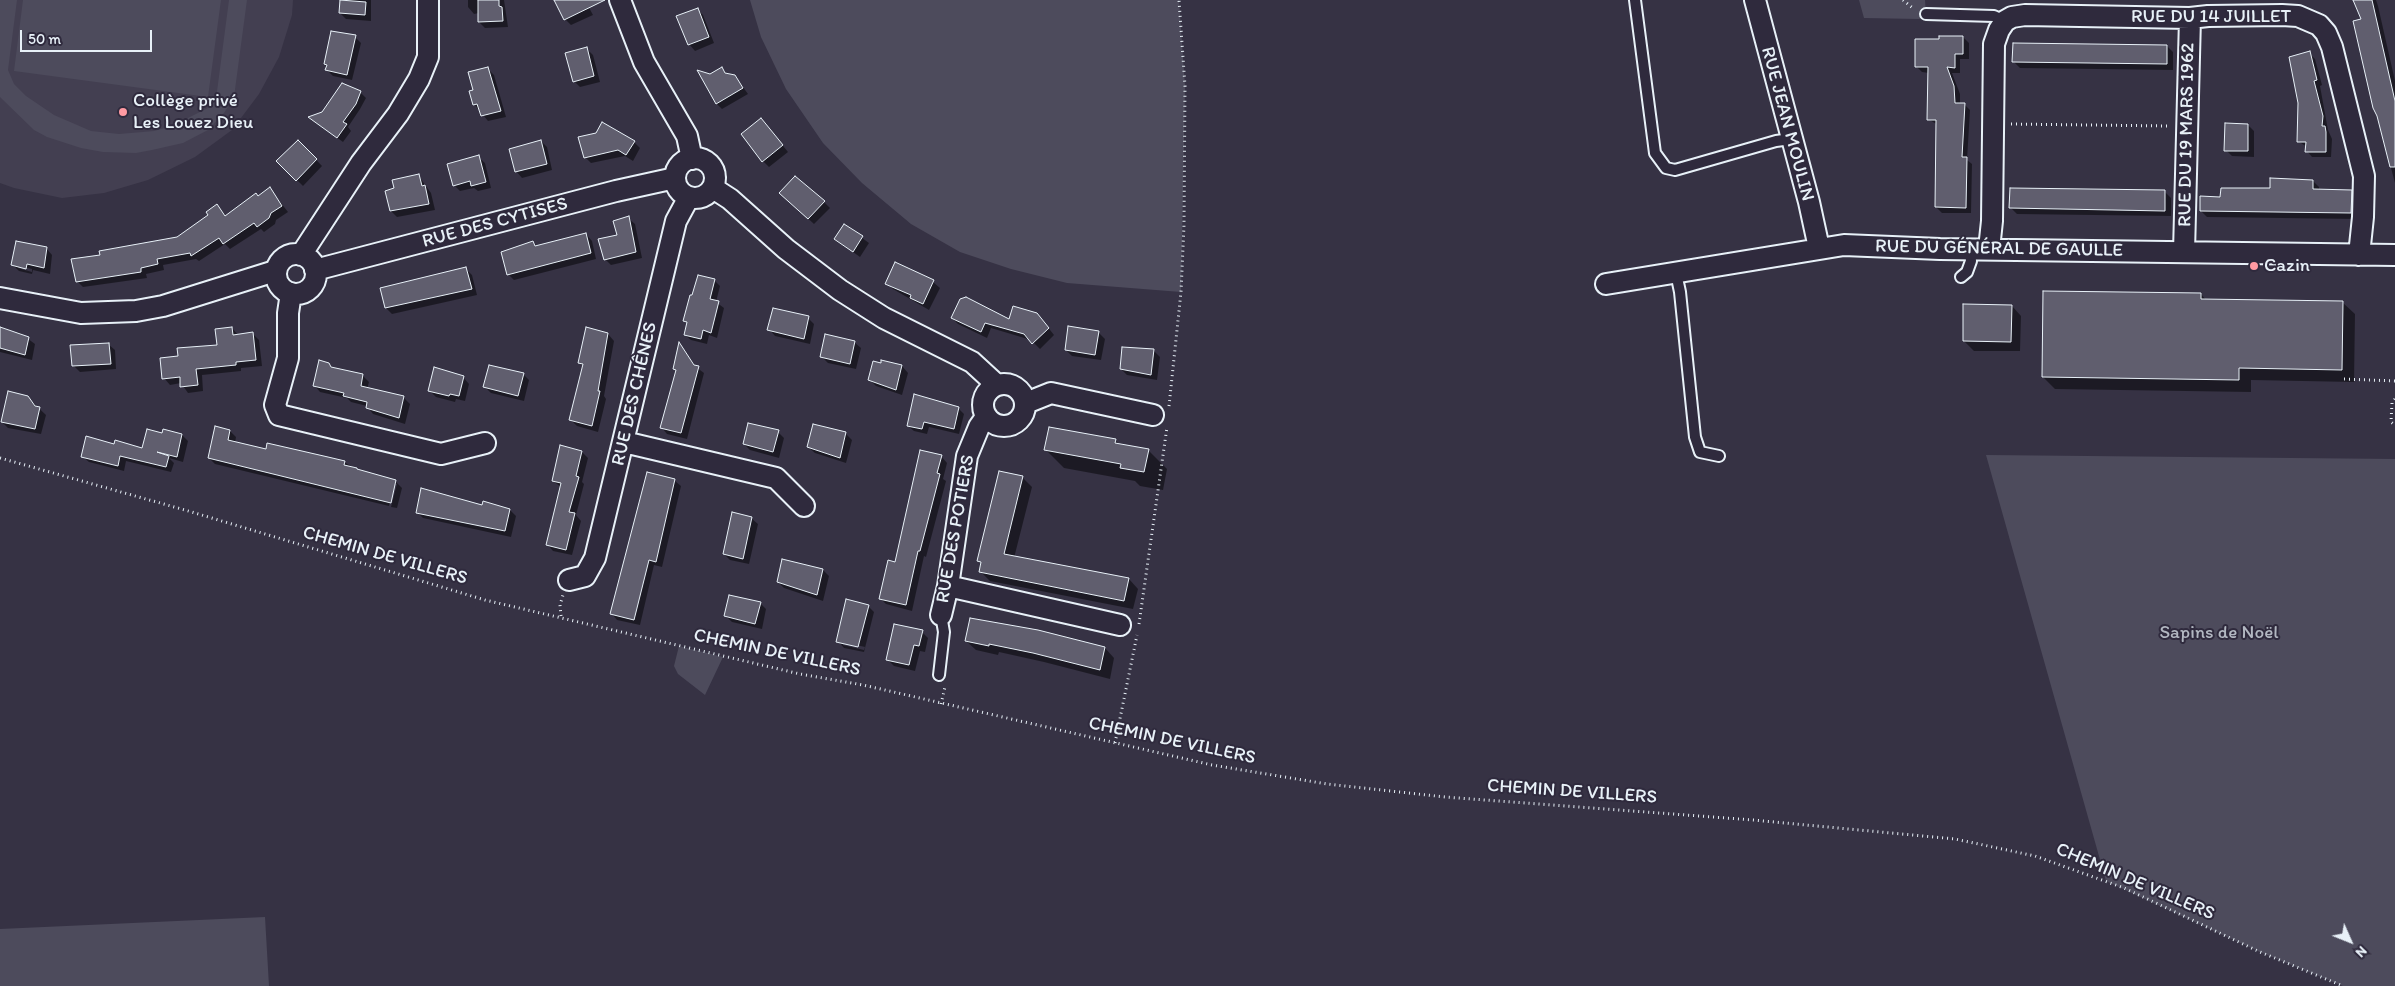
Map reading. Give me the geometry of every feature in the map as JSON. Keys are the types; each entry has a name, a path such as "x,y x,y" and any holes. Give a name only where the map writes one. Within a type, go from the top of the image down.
{"street":[{"path":"301,255 361,163 398,114 419,79 428,56 428,0"},
{"path":"620,0 644,62 688,136 692,159"},
{"name":"RUE JEAN MOULIN","path":"1755,0 1809,202 1819,248"},
{"name":"RUE DU 14 JUILLET","path":"2006,21 2012,17 2025,15 2190,18 2208,16 2298,16 2319,25 2326,33 2337,63 2364,176 2359,255"},
{"name":"RUE DU 19 MARS 1962","path":"2184,252 2190,18"},
{"path":"1980,249 1992,221 1994,44 1999,30 2006,21"},
{"path":"692,159 706,161 712,167 715,174 713,188 702,197 689,197 681,192 675,178 680,165 692,159"},
{"name":"RUE DES CYTISES","path":"315,270 616,191 675,178"},
{"path":"713,188 730,199 786,249 840,290 884,318 972,362 997,385"},
{"name":"RUE DES CHÊNES","path":"569,580 585,576 595,558 676,221 689,197"},
{"name":"RUE DU GÉNÉRAL DE GAULLE","path":"1606,284 1770,259 1819,248 1844,245 1980,249 2395,255"},
{"path":"0,298 81,313 136,311 172,303 275,271 282,260 290,255 301,255 312,263 315,270 312,284 307,290 300,293 291,293 282,288 275,271"},
{"path":"291,293 288,313 288,358 275,405 278,415 441,454 485,443"},
{"path":"1006,384 1016,387 1026,403 1025,413 1020,420 1004,427 994,424 986,417 983,407 984,398 989,390 997,385 1006,384"},
{"path":"1026,403 1051,393 1164,414"},
{"name":"RUE DES POTIERS","path":"941,615 948,586 967,456 979,427 986,417"},
{"path":"624,442 776,478 804,506"},
{"path":"948,586 1120,625"}],"lane":[{"path":"1635,0 1655,153 1666,168 1675,170 1776,141 1791,139"},
{"path":"1926,14 1994,16 2006,21"},
{"path":"1961,277 1967,272 1971,261 1980,249"},
{"path":"1676,273 1680,292 1695,437 1700,452 1719,456"},
{"path":"939,675 944,632 941,615"}],"path":[{"path":"1115,743 1139,624 1164,414 1181,292 1184,225 1185,86 1179,0"},
{"path":"1993,124 2187,126"},
{"path":"2344,380 2395,381"},
{"path":"2395,399 2392,403 2392,422 2395,425"},
{"name":"CHEMIN DE VILLERS","path":"0,458 185,510 485,600 800,674 862,685 1212,765 1327,784 1445,797 1753,820 1955,839 2035,856 2095,877 2260,952 2343,986"}],"shaded area":[{"name":"Collège privé Les Louez Dieu","path":"0,0 293,0 292,15 279,57 259,94 232,130 195,157 148,180 104,193 62,198 14,188 0,183"}],"green space":[{"path":"0,0 17,0 8,70 14,84 26,96 54,115 91,131 119,134 154,131 172,126 210,107 216,99 229,0 247,0 234,97 224,113 208,130 183,143 152,150 136,153 103,152 81,148 47,137 34,130 0,97"},
{"path":"23,0 221,0 208,97 14,71"},
{"path":"750,0 1179,0 1185,86 1181,292 1067,283 1011,269 960,252 911,224 862,183 823,143 786,89 761,37"},
{"path":"1859,0 1925,0 1926,14 1919,19 1864,18"},
{"name":"Sapins de Noël","path":"1986,455 2395,459 2395,986 2343,986 2260,952 2106,881"},
{"path":"679,646 723,657 705,695 678,674 674,666"},
{"path":"265,917 269,986 0,986 0,929"}],"building":[{"path":"340,0 366,2 365,15 339,13"},
{"path":"478,0 499,0 499,6 502,7 503,21 478,22"},
{"path":"554,0 605,0 564,20"},
{"path":"2353,0 2372,0 2395,101 2395,167 2390,167 2377,116 2373,108 2353,21 2361,19"},
{"path":"698,8 709,37 688,45 676,16"},
{"path":"331,31 356,35 347,75 325,70 327,65 324,64"},
{"path":"1939,36 1963,36 1963,54 1955,54 1955,68 1947,67 1954,86 1955,103 1965,103 1962,157 1967,157 1966,208 1935,207 1936,120 1927,120 1928,67 1915,67 1915,39 1939,39"},
{"path":"2013,43 2167,45 2167,64 2012,62"},
{"path":"587,47 594,76 573,82 565,53"},
{"path":"2310,51 2317,80 2314,81 2323,116 2322,126 2325,126 2326,132 2326,152 2305,152 2306,142 2297,142 2298,103 2289,57"},
{"path":"488,67 501,111 481,116 477,104 473,105 469,91 473,90 468,72"},
{"path":"722,67 725,73 735,75 743,88 716,104 697,70 710,74"},
{"path":"342,83 361,91 356,104 343,122 347,124 337,138 308,117 322,112"},
{"path":"761,118 783,145 762,162 741,134"},
{"path":"602,122 635,141 626,155 618,150 584,158 578,137 596,133"},
{"path":"2225,123 2248,124 2248,151 2224,151"},
{"path":"298,140 317,159 296,181 276,161"},
{"path":"541,140 547,164 515,172 509,149"},
{"path":"479,155 486,182 471,186 470,181 453,186 447,164"},
{"path":"419,174 422,186 425,185 429,204 390,211 385,191 394,188 392,180"},
{"path":"795,176 825,201 808,219 779,193"},
{"path":"2270,178 2313,180 2313,189 2352,190 2351,213 2200,211 2200,196 2220,197 2221,188 2270,188"},
{"path":"270,187 282,206 271,213 269,218 257,227 254,223 223,244 219,238 191,256 190,253 157,259 158,264 141,268 141,272 76,282 71,259 100,255 99,251 177,237 208,215 206,212 217,204 225,216 256,193 258,196"},
{"path":"2010,188 2165,190 2165,211 2009,208"},
{"path":"629,216 636,252 604,260 598,239 617,235 613,221"},
{"path":"844,224 863,236 853,252 834,239"},
{"path":"586,233 591,253 507,275 501,252 533,241 535,246"},
{"path":"16,241 47,247 44,268 27,264 26,269 11,265"},
{"path":"895,262 934,280 923,304 910,298 911,295 885,284"},
{"path":"466,267 472,289 385,308 380,288"},
{"path":"698,275 715,279 710,299 719,301 711,333 703,330 701,339 684,335 687,322 683,321"},
{"path":"2043,291 2201,293 2201,299 2343,301 2342,370 2239,368 2239,380 2042,377"},
{"path":"966,297 1009,319 1013,306 1037,313 1049,328 1032,344 1024,334 985,323 981,332 951,318 960,299"},
{"path":"1963,304 2012,305 2011,342 1963,341"},
{"path":"773,308 809,316 804,339 767,330"},
{"path":"1068,326 1099,331 1095,355 1065,350"},
{"path":"0,327 29,337 25,355 0,348"},
{"path":"232,327 233,335 253,332 256,360 236,362 236,365 196,369 198,385 180,387 180,377 162,379 160,358 178,356 177,348 217,345 215,329"},
{"path":"586,327 608,333 598,391 600,391 592,426 569,420 583,364 578,363"},
{"path":"825,334 855,341 850,364 820,357"},
{"path":"679,342 694,365 699,366 681,433 660,428 676,370 673,369"},
{"path":"109,343 111,364 72,366 70,345"},
{"path":"1122,347 1154,349 1151,375 1120,369"},
{"path":"319,360 329,363 331,367 363,374 361,386 404,396 399,418 366,408 367,402 343,396 344,393 313,386"},
{"path":"881,360 902,365 896,390 868,380 873,361 881,363"},
{"path":"489,365 524,373 518,396 483,387"},
{"path":"434,367 464,376 459,396 450,394 449,396 428,391"},
{"path":"8,391 28,396 35,406 40,407 35,429 1,422"},
{"path":"914,394 959,407 954,429 924,422 922,429 907,426"},
{"path":"748,423 779,430 773,452 743,444"},
{"path":"813,424 846,432 840,458 807,447"},
{"path":"215,426 230,430 228,440 266,449 267,443 345,461 344,465 396,480 391,503 208,458"},
{"path":"1049,427 1116,439 1115,443 1149,449 1144,472 1120,468 1121,464 1044,450"},
{"path":"147,429 162,433 163,429 182,434 177,457 157,452 169,456 166,467 120,456 118,466 81,457 86,436 114,444 115,440 142,448"},
{"path":"560,445 582,451 576,476 579,477 569,512 575,513 566,550 546,545 561,483 552,481"},
{"path":"920,450 942,455 937,473 940,474 920,551 918,551 906,605 879,599 888,560 895,562"},
{"path":"999,471 1023,476 1004,554 1129,578 1124,601 979,572 981,562 977,561"},
{"path":"647,472 675,479 656,562 649,560 634,620 610,614"},
{"path":"421,488 482,505 483,501 510,509 505,531 416,513"},
{"path":"732,512 752,517 743,559 723,554"},
{"path":"782,559 823,569 817,595 777,582"},
{"path":"729,595 761,602 755,624 724,616"},
{"path":"846,599 869,605 858,647 836,642"},
{"path":"970,618 1038,630 1105,647 1100,670 1033,653 965,641"},
{"path":"894,624 923,630 919,646 914,645 909,665 886,660"}],"place":[{"name":"Collège privé Les Louez Dieu","path":"123,112"},
{"name":"Cazin","path":"2254,266"}]}
